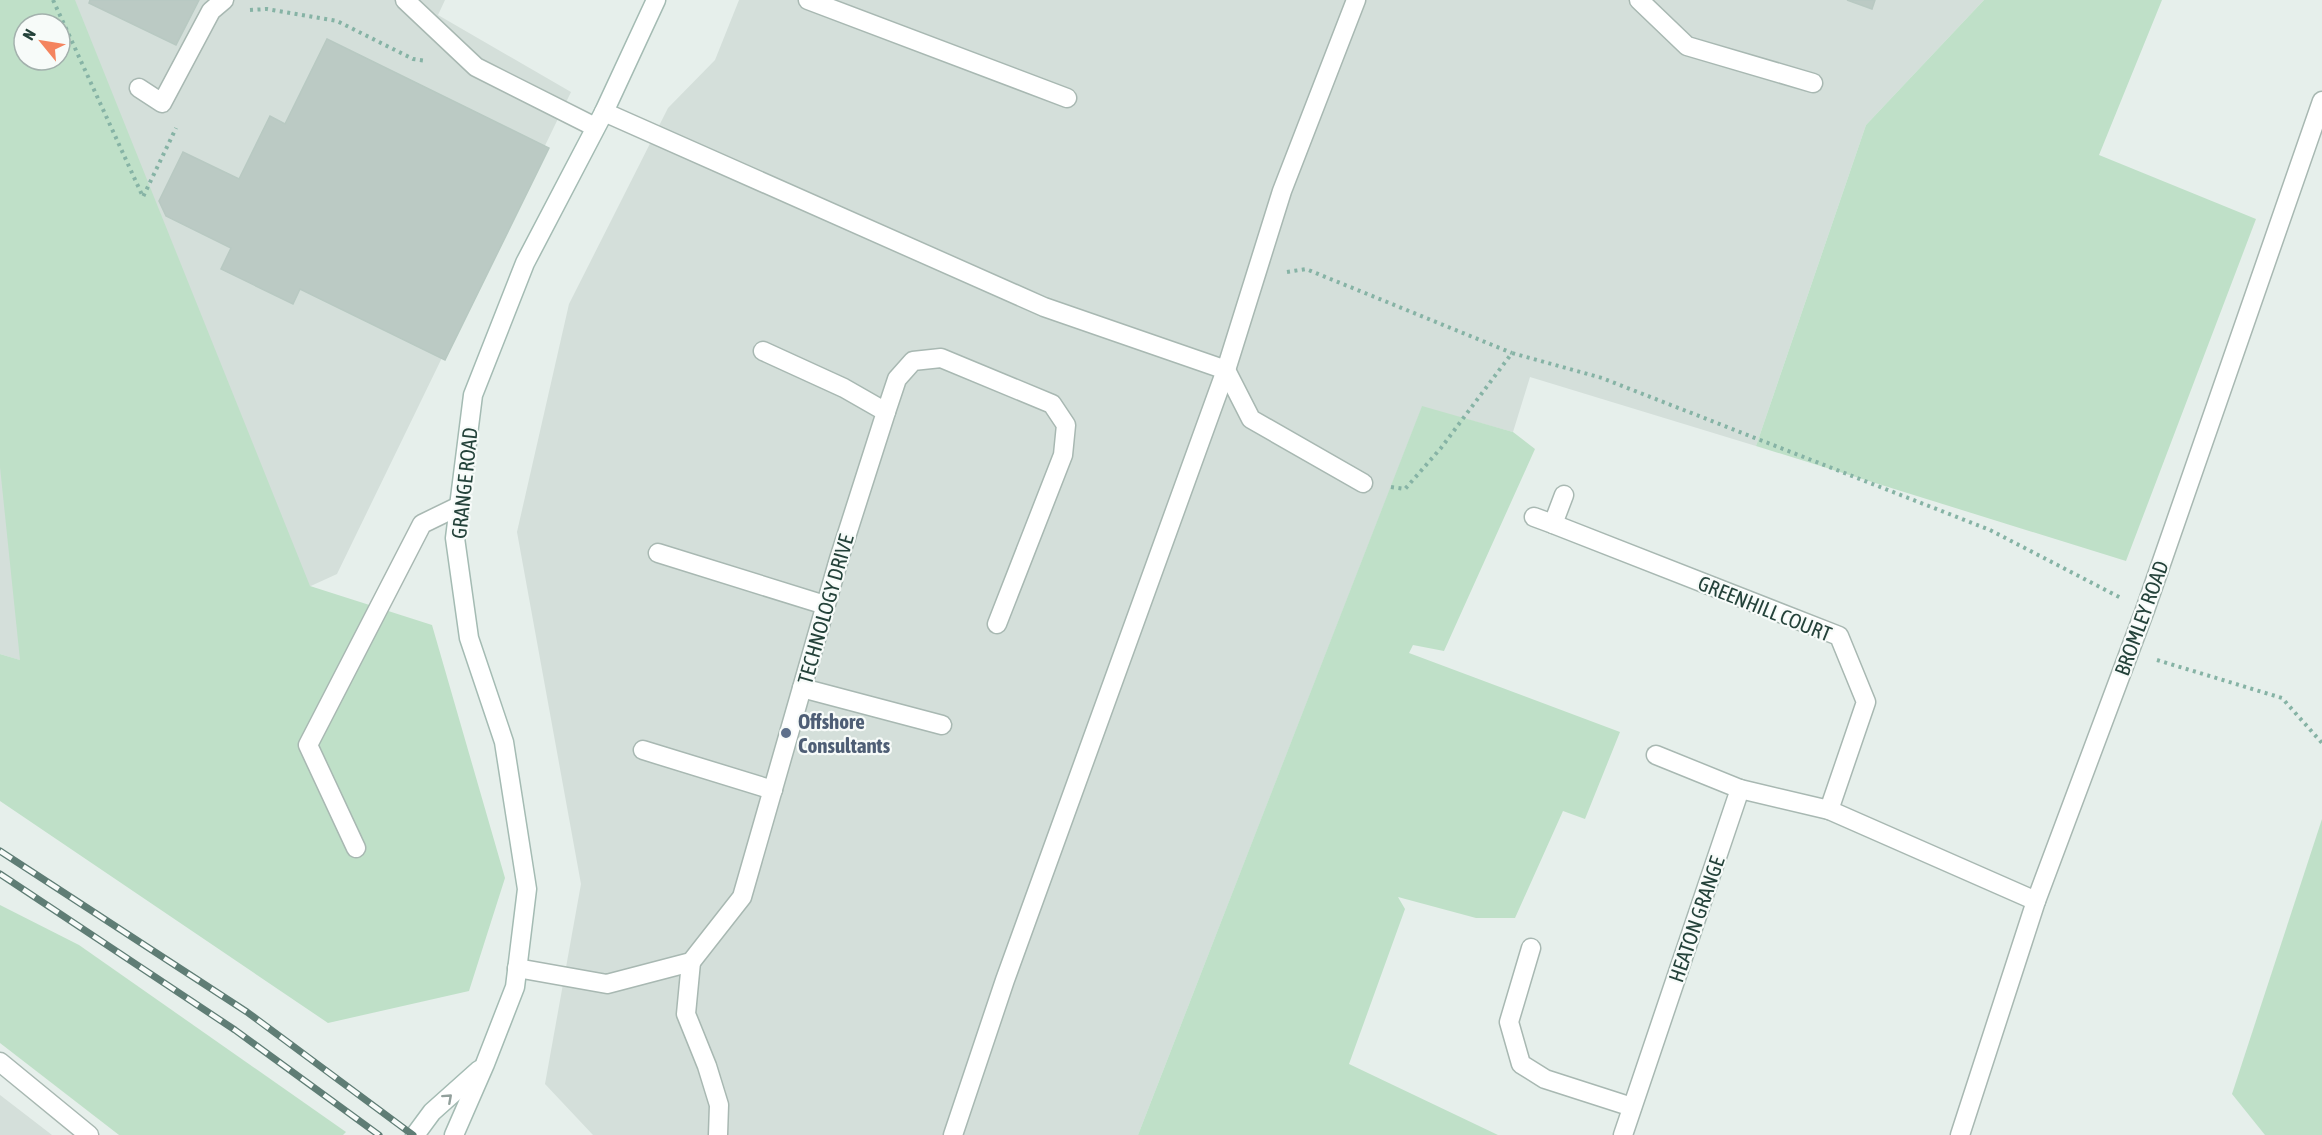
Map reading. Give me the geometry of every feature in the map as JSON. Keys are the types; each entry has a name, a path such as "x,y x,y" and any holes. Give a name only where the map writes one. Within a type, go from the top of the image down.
{"street":[{"path":"139,88 162,103 211,11 224,0"},
{"path":"405,0 476,68 1044,308 1226,370 1251,419 1363,483"},
{"name":"GRANGE ROAD","path":"454,1135 515,987 526,889 504,742 469,638 455,538 473,395 525,263 599,119 656,0"},
{"path":"808,0 1067,98"},
{"path":"953,1135 1005,980 1226,370 1282,190 1356,0"},
{"path":"1639,0 1687,46 1813,82"},
{"name":"BROMLEY ROAD","path":"1960,1135 2036,901 2145,610 2322,101"},
{"path":"763,351 844,388 886,412"},
{"name":"TECHNOLOGY DRIVE","path":"691,962 742,897 825,605 886,412 897,379 913,361 941,358 1052,404 1066,425 1062,455 997,624"},
{"path":"1553,524 1564,495"},
{"path":"356,848 308,745 422,524 459,506"},
{"name":"GREENHILL COURT","path":"1534,517 1839,636 1866,702 1828,810"},
{"path":"658,553 825,605"},
{"path":"802,688 942,726"},
{"path":"643,750 772,790"},
{"path":"1656,755 1740,789 1828,810 2036,901"},
{"name":"HEATON GRANGE","path":"1623,1135 1740,789"},
{"path":"1531,948 1509,1022 1521,1064 1545,1079 1632,1107"},
{"path":"517,968 608,984 691,962 686,1014 707,1066 719,1105 718,1135"},
{"path":"0,1062 89,1135"},
{"name":"GRANGE ROAD","path":"415,1135 432,1112 485,1064"}],"path":[{"path":"53,0 143,197 177,125"},
{"path":"243,10 267,9 337,21 413,59 476,68"},
{"path":"1252,290 1276,274 1306,269 1512,353 1602,378 1990,530 2145,610"},
{"path":"1363,483 1405,489 1441,448 1512,353"},
{"path":"2130,651 2282,698 2322,743"}],"shaded area":[{"path":"0,0 445,0 438,15 571,92 337,574 97,684 0,654"},
{"path":"739,0 1984,0 1866,125 1756,446 1530,377 1513,432 1422,407 1138,1135 593,1135 545,1084 581,884 517,532 569,304 668,108 715,60"},
{"path":"0,1095 52,1135 0,1135"}],"green space":[{"path":"0,0 75,0 310,586 432,625 505,878 469,991 328,1023 0,801 0,654 20,660 0,467"},
{"path":"1984,0 2162,0 2099,155 2256,219 2126,561 1756,446 1866,125"},
{"path":"1422,406 1513,432 1535,449 1444,651 1413,645 1409,653 1620,732 1585,819 1563,811 1515,918 1476,918 1398,897 1405,909 1349,1064 1498,1135 1138,1135"},
{"path":"2322,819 2322,1135 2265,1135 2232,1094"},
{"path":"0,905 79,945 346,1132 343,1135 119,1135 0,1043"}],"building":[{"path":"90,0 199,0 176,45 89,3"},
{"path":"1847,0 1875,0 1872,9"},
{"path":"327,39 549,148 445,360 300,289 293,304 221,269 231,248 166,216 159,201 183,152 239,179 270,116 285,124"}],"railway":[{"path":"0,851 247,1012 413,1135"},
{"path":"0,874 235,1030 379,1135"}],"place":[{"name":"Offshore Consultants","path":"786,733"}]}
